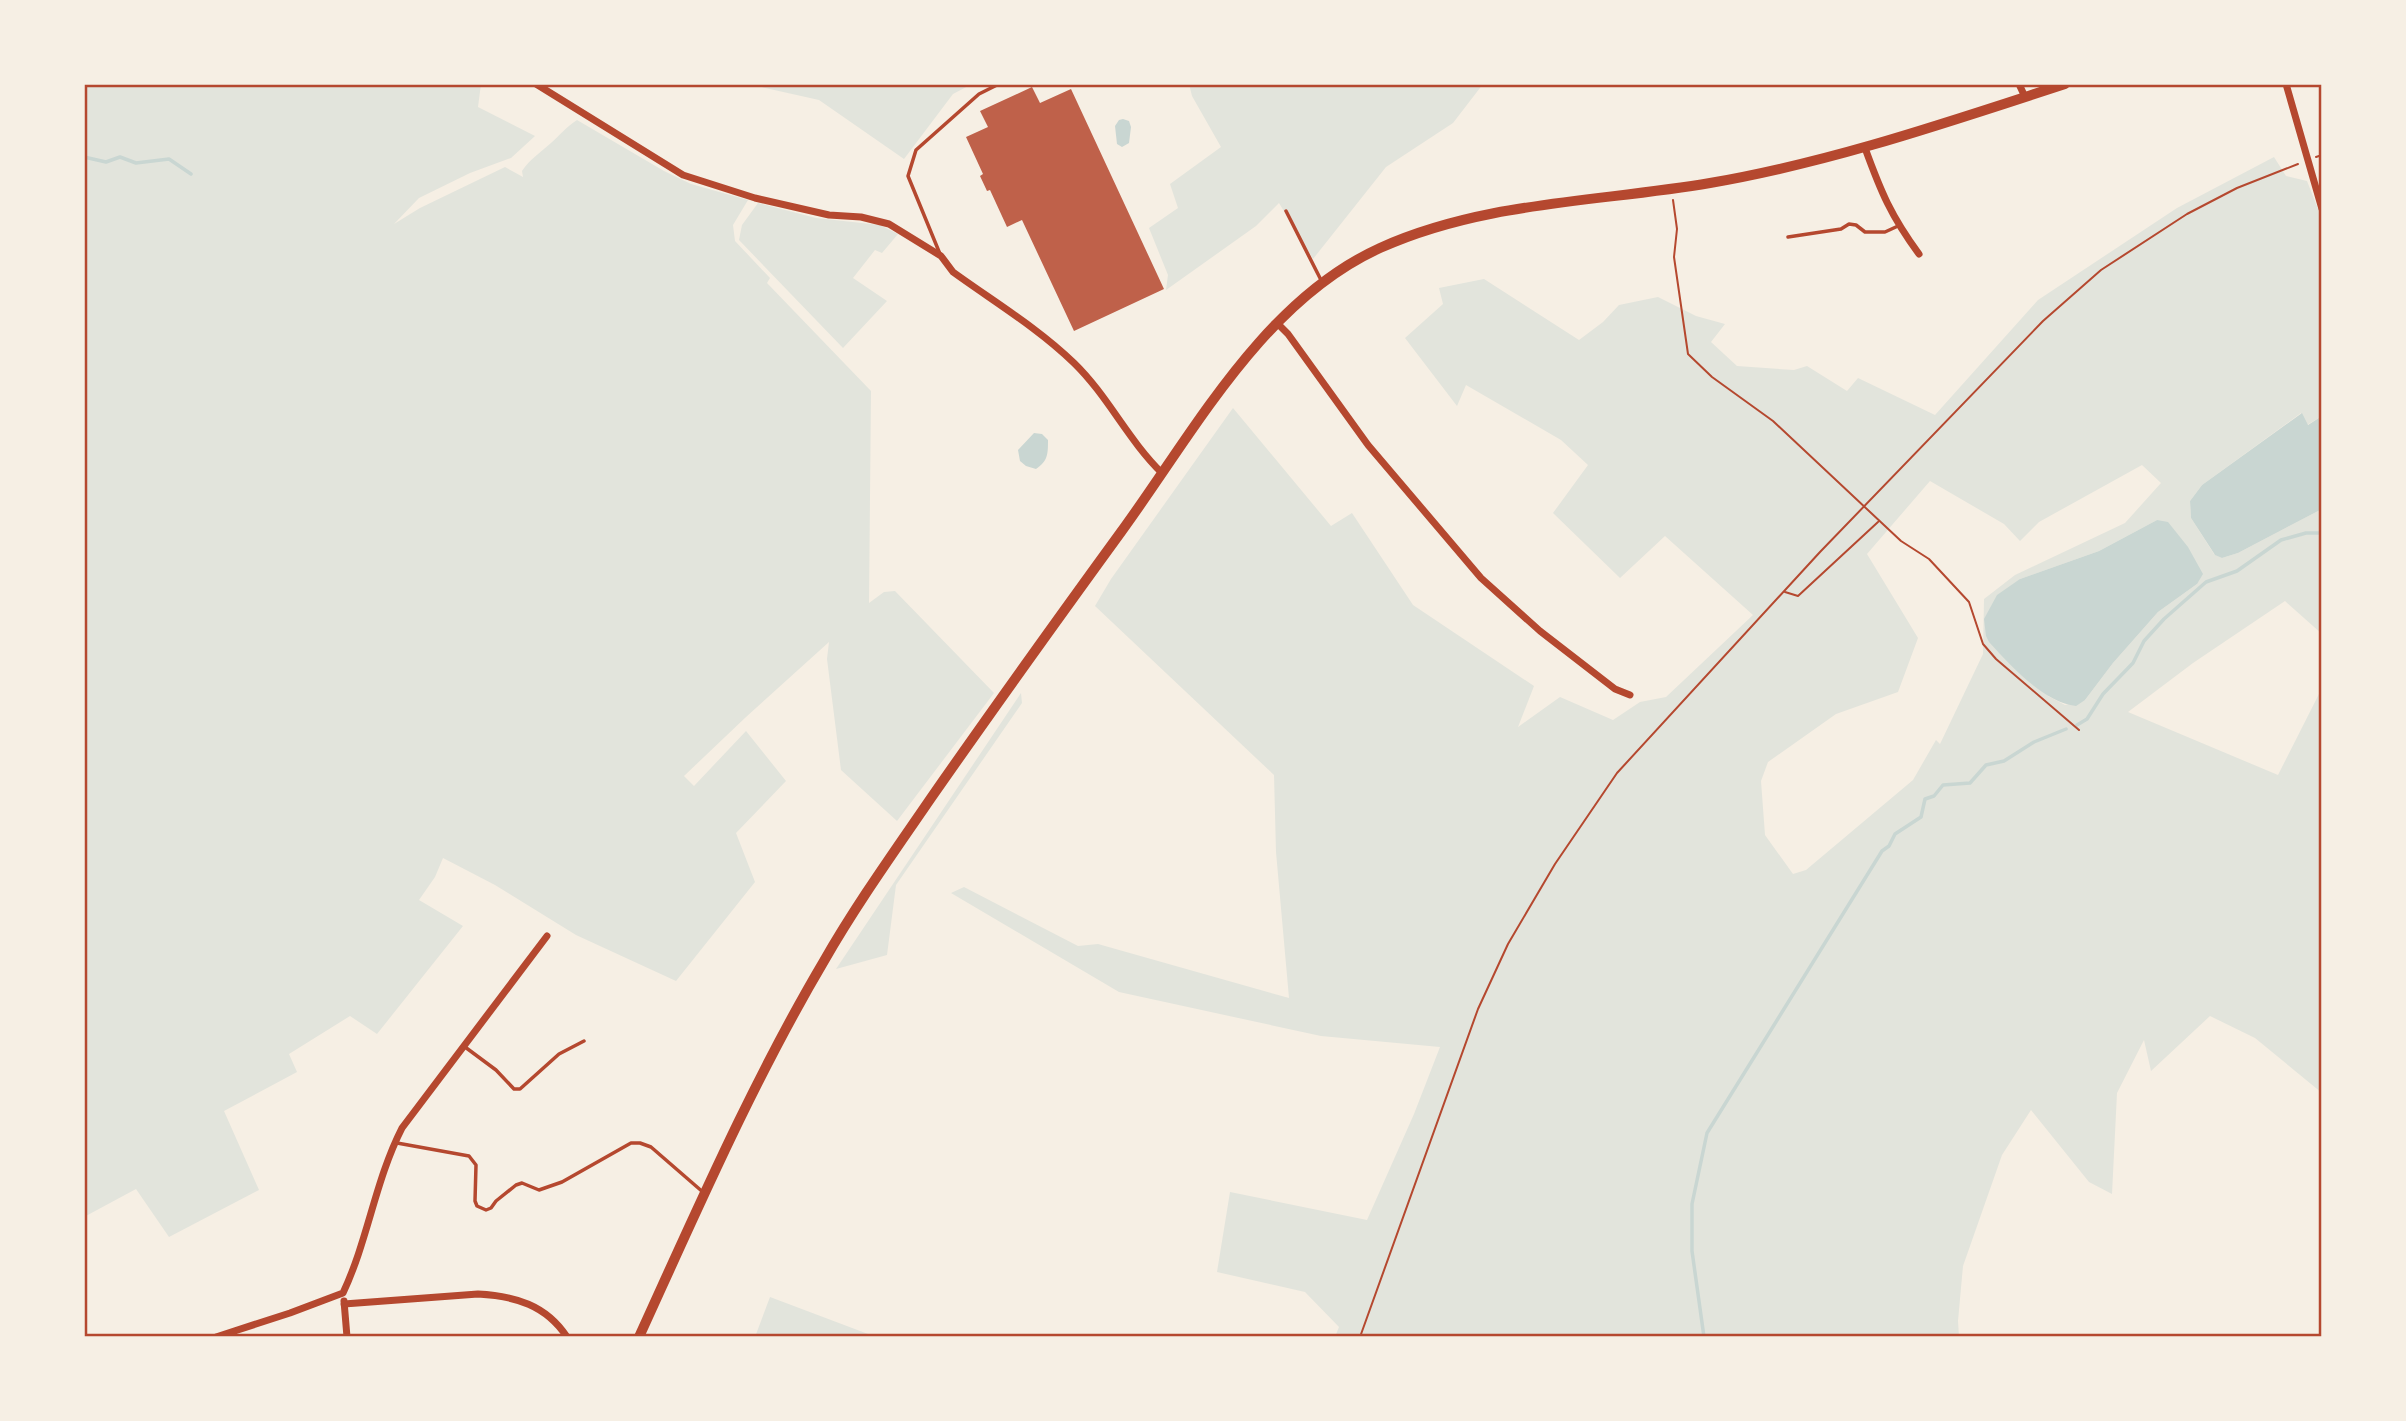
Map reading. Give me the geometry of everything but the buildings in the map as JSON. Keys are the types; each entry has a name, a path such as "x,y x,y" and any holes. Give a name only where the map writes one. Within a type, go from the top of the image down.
{"main road":[{"path":"639,1337 753,1091 816,975 883,869 1237,369 1277,323 1322,283 1382,247 1460,220 1509,209 1671,189 1752,174 1865,148 2065,84"}],"street":[{"path":"536,84 683,175 755,198 829,215 861,217 889,224 941,256 953,272 1055,346 1074,363 1119,417 1147,459 1162,473"},
{"path":"2019,84 2025,97"},
{"path":"2286,84 2322,209"},
{"path":"1865,148 1883,198 1898,226 1919,254"},
{"path":"1277,323 1288,334 1368,445 1481,578 1540,631 1615,689 1630,695"},
{"path":"347,1337 343,1293 356,1266 395,1142 402,1128 547,936"},
{"path":"216,1337 343,1293"},
{"path":"344,1304 478,1294 497,1295 542,1310 557,1321 568,1337"}],"lane":[{"path":"941,256 908,176 916,150 979,94 999,84"},
{"path":"1286,211 1322,283"},
{"path":"1788,237 1840,229 1849,224 1856,225 1865,232 1885,232 1898,226"},
{"path":"463,1046 496,1070 514,1089 520,1089 559,1054 584,1041"},
{"path":"395,1142 469,1156 476,1165 475,1201 477,1206 486,1210 516,1185 522,1183 539,1189 562,1182 631,1143 651,1147 705,1193"}],"path":[{"path":"1360,1337 1478,1009 1518,926 1586,817 1617,773 1853,518 2043,321 2101,270 2202,205 2282,169"},
{"path":"1671,189 1677,229 1674,257 1688,354 1712,377 1773,421 1901,541 1929,559 1969,602 1983,644 1996,659 2079,730"},
{"path":"1784,592 1798,596 1879,521"}],"shaded area":[{"path":"84,84 481,84 478,107 535,136 511,158 470,173 419,198 394,224 420,208 505,167 523,177 522,171 528,163 577,120 691,184 748,200 733,225 735,241 770,278 767,283 871,391 869,603 884,592 895,591 994,693 897,821 841,770 827,659 829,642 746,717 684,776 694,786 746,731 786,781 736,833 755,882 676,981 576,935 495,885 443,858 435,877 419,900 463,926 377,1034 350,1016 289,1054 297,1072 224,1111 259,1190 169,1237 136,1189 84,1217"},
{"path":"748,84 972,84 953,94 904,159 819,100"},
{"path":"1189,84 1483,84 1453,123 1386,167 1313,259 1279,203 1256,226 1166,290 1168,275 1149,228 1178,208 1170,184 1221,147 1192,96"},
{"path":"1123,119 1129,121 1131,127 1129,143 1122,147 1117,144 1115,126"},
{"path":"2274,157 2286,176 2307,181 2322,219 2322,416 2307,425 2301,413 2202,485 2190,501 2191,518 2214,554 2222,558 2238,553 2322,509 2322,634 2285,601 2193,663 2128,712 2278,775 2322,688 2322,1093 2255,1038 2210,1016 2151,1071 2144,1040 2117,1093 2112,1194 2089,1182 2031,1110 2002,1155 1963,1266 1959,1337 1335,1337 1339,1327 1305,1292 1217,1272 1230,1192 1367,1220 1440,1047 1321,1036 1119,992 951,893 964,887 1078,946 1098,944 1289,998 1276,852 1274,775 1095,606 1111,579 1233,408 1331,526 1352,513 1413,605 1534,686 1518,727 1560,697 1613,720 1640,702 1666,697 1753,615 1665,536 1620,578 1553,513 1588,465 1561,440 1466,385 1457,406 1405,338 1443,304 1439,288 1484,279 1579,340 1603,322 1619,305 1658,297 1696,316 1725,324 1711,342 1737,366 1794,370 1807,366 1847,391 1858,378 1935,415 2038,300 2177,208","holes":["2142,465 2161,483 2125,523 2015,575 1984,599 1983,654 1940,744 1936,740 1913,780 1806,870 1793,874 1765,835 1761,781 1768,762 1836,714 1898,692 1918,638 1867,554 1930,481 2004,524 2020,541 2039,522","2157,520 2197,584 2158,612 2085,700 2065,705 2048,696 2020,579 2099,551"]},
{"path":"758,203 816,218 880,225 898,234 882,253 875,250 853,278 887,301 843,348 739,240 742,225"},
{"path":"2302,413 2308,425 2322,416 2322,509 2238,553 2222,558 2215,555 2191,518 2190,501 2202,485"},
{"path":"1034,433 1042,434 1048,440 1046,457 1036,469 1020,461 1018,450"},
{"path":"2157,520 2168,522 2188,547 2203,574 2197,584 2158,612 2085,700 2076,706 2051,698 2028,681 1989,642 1984,619 1997,595 2020,579 2099,551"},
{"path":"1021,693 1022,703 896,885 887,955 836,969"},
{"path":"770,1297 876,1337 755,1337"}],"waterway":[{"path":"84,157 106,162 120,157 136,163 169,159 191,174"},
{"path":"2077,725 2087,719 2103,694 2133,663 2144,641 2164,619 2206,582 2237,571 2281,540 2306,533 2322,533"},
{"path":"1704,1337 1692,1251 1692,1204 1707,1133 1882,851 1889,846 1895,834 1921,817 1925,799 1934,796 1943,785 1970,783 1986,765 2004,761 2034,742 2066,729"}]}
